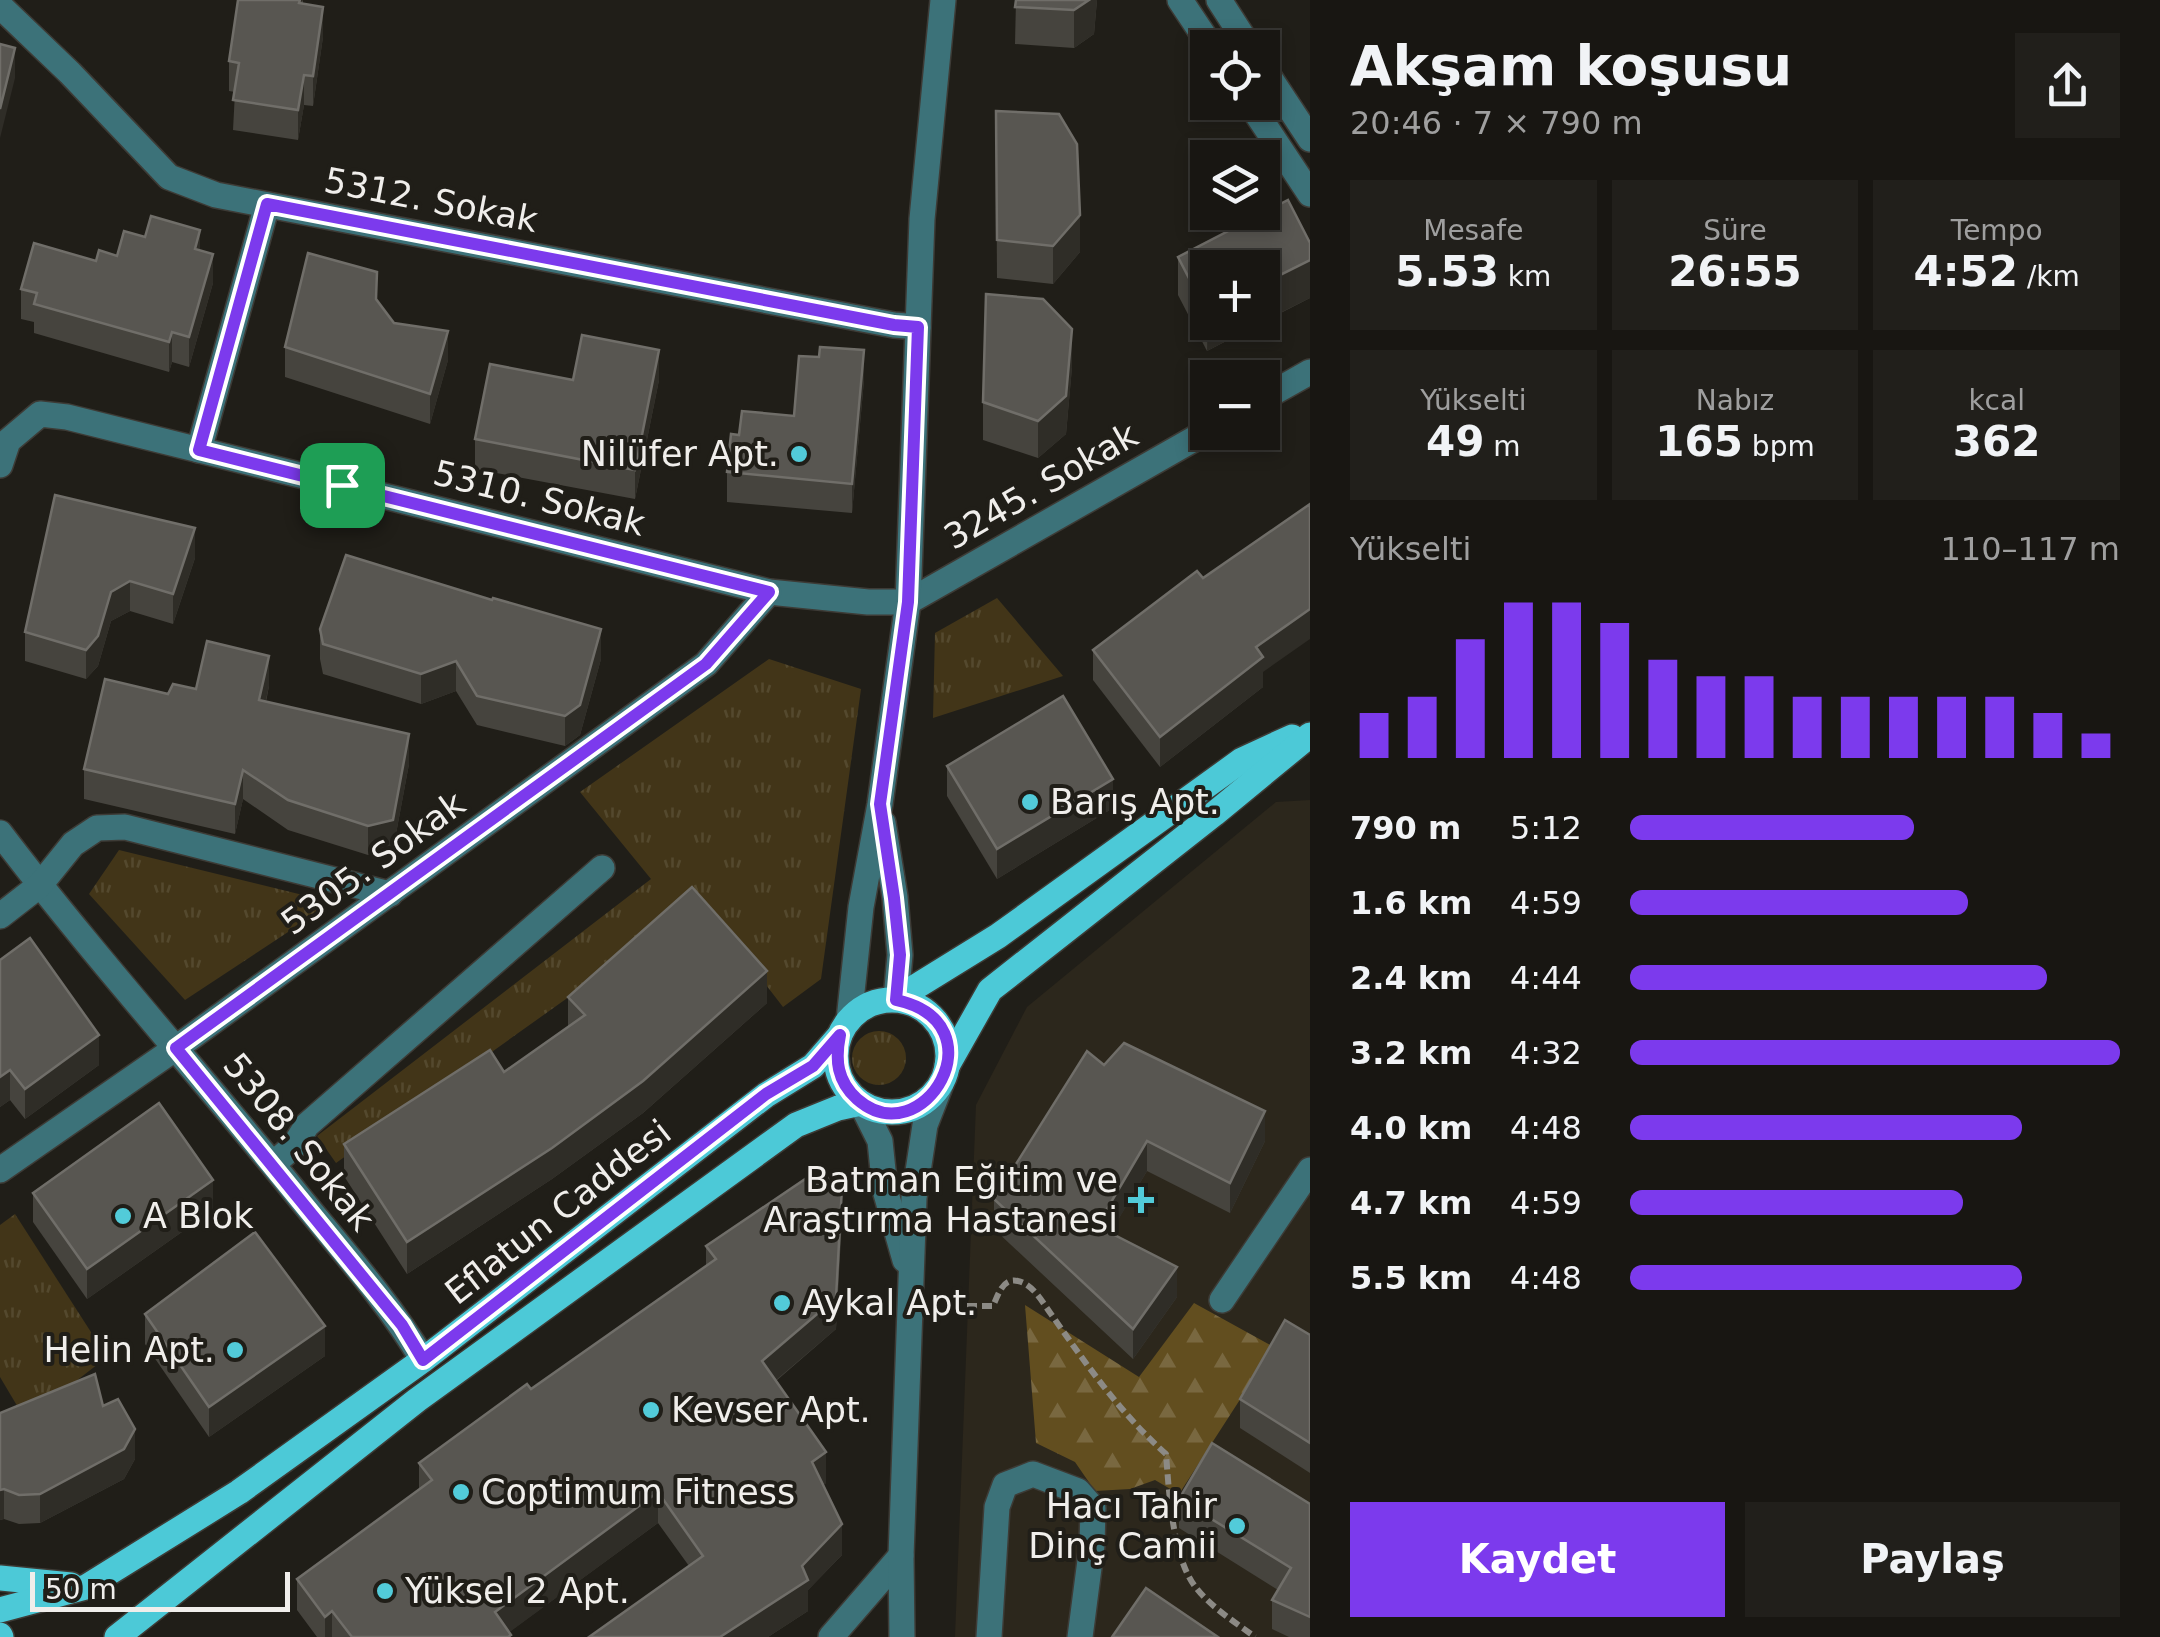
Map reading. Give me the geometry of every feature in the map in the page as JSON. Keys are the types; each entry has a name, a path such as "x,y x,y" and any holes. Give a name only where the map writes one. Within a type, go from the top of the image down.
{"main road":[{"path":"896,1000 998,936 1242,760 1310,732"},
{"path":"944,1075 948,1047 942,1029 930,1014 914,1004 878,1001 862,1008 844,1027 836,1054 839,1073 847,1090 861,1103 896,1112 914,1108 930,1098 944,1075 990,990 1214,814 1310,732"},
{"name":"Eflatun Caddesi","path":"0,1610 86,1587 239,1492 423,1360 766,1094 813,1066 844,1027"},
{"name":"Eflatun Caddesi","path":"118,1637 416,1400 796,1125 861,1103"},
{"path":"0,1578 86,1587"}],"street":[{"path":"844,1027 908,602 922,219 942,0"},
{"path":"1180,0 1200,30"},
{"path":"1220,0 1239,30"},
{"name":"5312. Sokak","path":"0,6 169,177 216,195 918,327"},
{"path":"1280,93 1310,139"},
{"path":"1261,120 1310,194"},
{"path":"199,450 267,204"},
{"path":"1280,389 1310,372"},
{"name":"5310. Sokak","path":"0,465 8,441 40,414 68,417 769,592 908,602"},
{"name":"3245. Sokak","path":"908,602 1190,440"},
{"name":"5305. Sokak","path":"0,1170 176,1048 706,664 769,592"},
{"path":"880,804 900,955 896,1000"},
{"path":"0,916 40,885 73,844 97,828 125,827 390,894"},
{"name":"5308. Sokak","path":"0,833 273,1164 402,1325 423,1360"},
{"path":"273,1164 294,1146 306,1125 602,868"},
{"path":"902,1637 914,1198 925,1124 944,1075"},
{"path":"861,1103 880,1141 885,1190 912,1284"},
{"path":"1222,1300 1310,1170"},
{"path":"989,1637 997,1507 1005,1485 1034,1474 1078,1491 1093,1508 1080,1637"},
{"path":"831,1637 902,1556"}],"path":[{"path":"952,1306 993,1306 1007,1282 1019,1281 1035,1292 1094,1376 1143,1434 1166,1454 1171,1514 1194,1586 1255,1637"}],"shaded area":[{"name":"Batman Eğitim ve Araştırma Hastanesi","path":"1310,800 1310,1637 955,1637 976,1105 1027,1007 1276,802"}],"green space":[{"path":"997,598 1063,676 933,718 935,633"},
{"path":"769,659 861,689 821,979 783,1007 702,902 336,1163 317,1136 651,879 580,792"},
{"path":"119,850 311,897 326,907 185,1000 89,894"},
{"path":"879,1031 898,1039 906,1058 898,1077 879,1085 860,1077 852,1058 860,1039"},
{"path":"15,1214 107,1357 71,1385 19,1409 0,1377 0,1225"},
{"path":"1194,1303 1274,1347 1179,1494 1155,1480 1130,1489 1095,1491 1075,1462 1036,1443 1025,1305 1139,1377"}],"building":[{"path":"238,0 300,0 299,3 323,7 313,76 304,75 298,110 233,100 239,63 229,61"},
{"path":"1016,0 1089,0 1074,10 1015,7"},
{"path":"0,44 15,48 0,109"},
{"path":"996,111 1059,114 1077,144 1080,215 1053,246 997,240"},
{"path":"1288,200 1310,243 1310,260 1280,275 1280,250 1192,250 1230,230 1280,230 1280,204"},
{"path":"151,216 200,230 195,249 213,254 189,337 172,332 169,342 34,304 37,293 21,289 34,243 96,261 99,250 117,256 124,231 145,237"},
{"path":"1190,251 1190,280 1178,257"},
{"path":"308,253 377,272 376,299 394,323 448,331 430,394 285,347"},
{"path":"986,294 1043,299 1072,329 1066,396 1038,421 983,402"},
{"path":"582,335 659,350 635,470 475,439 490,364 573,380"},
{"name":"Nilüfer Apt.","path":"820,347 864,350 852,484 727,472 731,434 739,435 742,411 794,416 799,356 819,357"},
{"path":"55,495 195,528 173,594 130,581 111,592 98,636 86,650 25,632"},
{"path":"1310,504 1310,609 1256,647 1263,657 1160,737 1093,650 1197,571 1203,578"},
{"path":"346,555 601,629 580,705 565,716 477,696 456,661 421,674 323,644 320,629"},
{"path":"207,641 269,656 259,700 409,734 393,820 368,826 288,800 243,770 235,804 84,769 105,679 168,694 173,684 196,689"},
{"name":"Barış Apt.","path":"1063,696 1113,779 997,849 947,766"},
{"path":"692,887 767,971 643,1081 552,1148 407,1242 344,1144 490,1050 504,1072 585,1015 568,997"},
{"path":"30,938 99,1035 25,1089 10,1070 0,1077 0,960"},
{"path":"1124,1043 1265,1111 1230,1183 1147,1141 1097,1226 1177,1267 1133,1329 994,1199 1087,1051 1104,1065"},
{"name":"A Blok","path":"159,1103 213,1180 87,1269 33,1193"},
{"path":"823,1167 842,1187 836,1298 762,1361 826,1452 812,1462 842,1524 802,1566 808,1580 720,1637 589,1637 703,1556 658,1492 495,1612 511,1635 508,1637 352,1637 332,1611 325,1617 297,1579 432,1480 419,1463 527,1384 531,1389 716,1259 706,1246"},
{"name":"Helin Apt.","path":"255,1232 325,1326 209,1407 145,1314"},
{"path":"1285,1320 1310,1335 1310,1443 1240,1399"},
{"path":"95,1374 103,1406 118,1399 135,1429 124,1449 40,1494 19,1495 0,1490 0,1413"},
{"path":"1212,1443 1310,1504 1310,1617 1272,1600 1291,1568 1179,1499"},
{"path":"1146,1588 1218,1637 1112,1637"}],"place":[{"name":"Nilüfer Apt.","path":"799,454"},
{"name":"Barış Apt.","path":"1030,802"},
{"name":"Batman Eğitim ve Araştırma Hastanesi","path":"1141,1200"},
{"name":"A Blok","path":"123,1216"},
{"name":"Aykal Apt.","path":"782,1303"},
{"name":"Helin Apt.","path":"235,1350"},
{"name":"Kevser Apt.","path":"651,1410"},
{"name":"Coptimum Fitness","path":"461,1492"},
{"name":"Hacı Tahir Dinç Camii","path":"1237,1526"},
{"name":"Yüksel 2 Apt.","path":"385,1591"}],"route":[{"path":"267,204 918,327 908,602 880,804 900,955 896,1000 914,1004 930,1014 942,1029 948,1047 941,1084 930,1098 914,1108 896,1112 861,1103 847,1090 839,1073 836,1054 840,1035 813,1066 766,1094 423,1360 402,1325 176,1048 706,664 769,592 342,485 199,450 267,204"}]}
